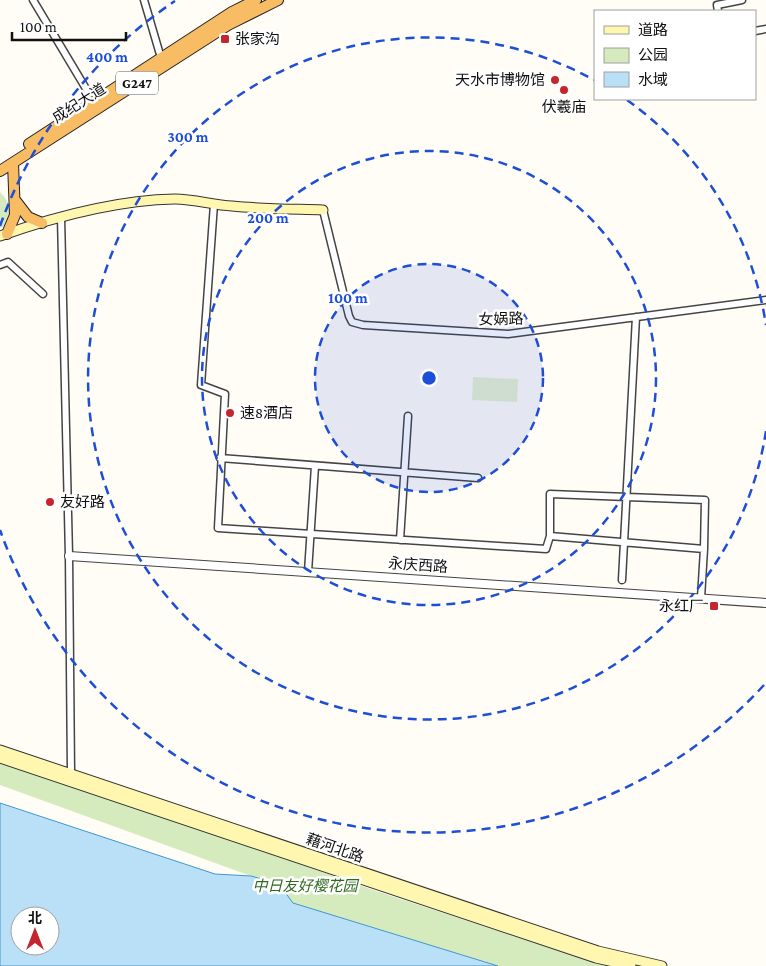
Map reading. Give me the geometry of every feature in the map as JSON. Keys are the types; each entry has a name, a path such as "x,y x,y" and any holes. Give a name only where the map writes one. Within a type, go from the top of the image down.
{"highway":[{"name":"成纪大道","path":"0,163 232,12 256,0"},
{"name":"成纪大道","path":"0,171 228,25 278,0"},
{"path":"3,235 15,215 13,162"},
{"path":"15,200 28,217 42,223"}],"main road":[{"path":"3,235 61,218 118,205 178,199 234,207 323,210"},
{"name":"藉河北路","path":"0,750 598,951 662,966"},
{"name":"藉河北路","path":"0,758 596,958 631,966"}],"street":[{"path":"33,0 88,92"},
{"path":"144,0 161,58"},
{"path":"718,10 717,5 742,0"},
{"path":"214,204 201,385 225,394 220,458 218,528 546,549 550,536 550,494 705,500 701,598"},
{"name":"女娲路","path":"323,210 348,316 352,322 363,325 508,334 766,300"},
{"path":"61,218 69,556 71,773"},
{"path":"0,265 8,262 43,294"},
{"path":"622,580 636,317"},
{"path":"400,540 408,416"},
{"path":"220,458 478,478"},
{"path":"308,572 315,466"},
{"path":"550,536 704,549"},
{"name":"永庆西路","path":"69,556 766,602"}],"green space":[{"path":"0,192 9,204 10,212 5,226 0,228"},
{"path":"473,377 518,379 517,402 472,400"},
{"name":"中日友好樱花园","path":"0,760 97,792 376,891 606,966 498,966 293,903 278,884 251,876 0,785"}],"water":[{"path":"0,803 215,874 251,876 279,884 293,903 498,966 0,966"}],"place":[{"name":"张家沟","path":"225,39"},
{"name":"天水市博物馆","path":"555,80"},
{"name":"伏羲庙","path":"564,90"},
{"name":"速8酒店","path":"230,413"},
{"name":"友好路","path":"50,502"},
{"name":"永红厂","path":"714,606"}]}
